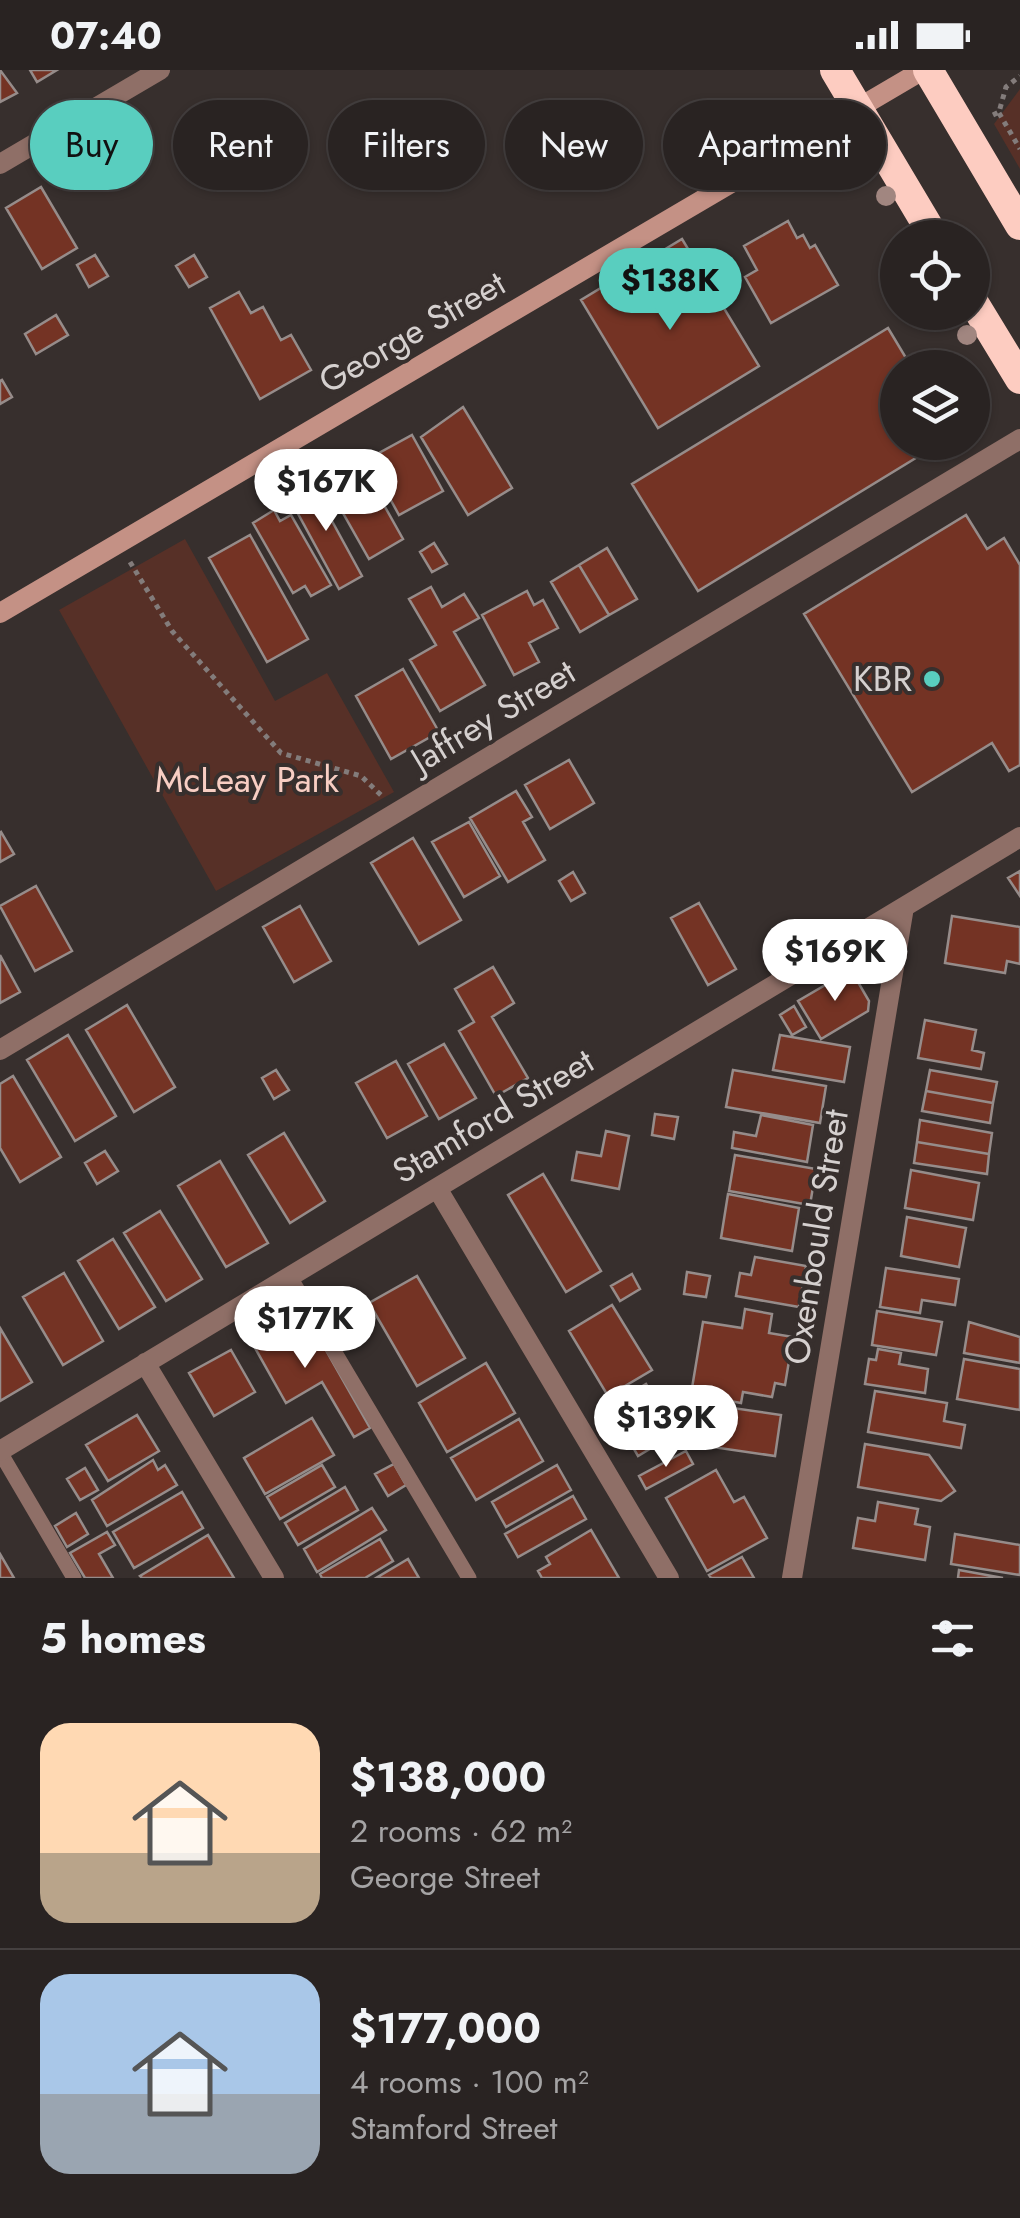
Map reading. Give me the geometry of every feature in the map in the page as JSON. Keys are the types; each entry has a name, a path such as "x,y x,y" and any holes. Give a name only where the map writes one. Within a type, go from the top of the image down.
{"highway":[{"path":"836,70 853,100"},
{"path":"925,70 1020,225"},
{"path":"886,155 924,220"},
{"path":"990,330 1020,379"}],"street":[{"path":"0,164 160,70"},
{"name":"George Street","path":"872,100 925,70"},
{"name":"George Street","path":"0,613 719,190"},
{"name":"Jaffrey Street","path":"0,1050 1020,439"},
{"name":"Stamford Street","path":"0,1451 1020,837"},
{"name":"Oxenbould Street","path":"792,1578 904,907"},
{"path":"437,1188 670,1578"},
{"path":"145,1363 274,1578"}],"lane":[{"path":"290,1276 469,1578"},
{"path":"0,1451 74,1578"}],"path":[{"path":"997,111 1006,86 1020,76"},
{"path":"991,99 1020,149"},
{"path":"118,543 172,631 281,753 362,776 376,787 393,814"}],"green space":[{"path":"1020,89 1020,169 994,124"},
{"name":"McLeay Park","path":"185,539 275,701 327,673 394,792 216,891 59,610"}],"building":[{"path":"0,70 17,93 0,102"},
{"path":"30,70 57,70 37,82"},
{"path":"43,190 77,248 42,269 6,208"},
{"path":"788,221 797,238 803,235 810,248 815,245 838,285 771,323 745,277 757,270 744,246"},
{"path":"682,239 759,366 658,428 581,300"},
{"path":"95,255 108,276 89,287 77,265"},
{"path":"194,255 207,277 189,287 176,266"},
{"path":"239,292 251,313 263,307 281,340 291,335 311,370 260,399 210,308"},
{"path":"56,315 68,335 36,354 25,334"},
{"path":"885,330 889,330 901,350 880,350 880,460 913,460 698,591 632,484"},
{"path":"0,381 12,397 0,404"},
{"path":"463,407 512,488 468,515 421,437"},
{"path":"412,435 443,491 399,515 368,459"},
{"path":"346,462 352,472 362,466 403,539 369,559 322,476"},
{"path":"321,482 334,506 326,510 362,576 339,589 290,499"},
{"path":"274,510 280,521 291,515 331,585 311,596 305,586 293,593 253,523"},
{"name":"KBR","path":"966,515 987,549 1004,538 1020,565 1020,765 1009,771 992,743 912,792 804,614"},
{"path":"250,535 308,639 267,662 209,558"},
{"path":"434,543 447,564 432,572 420,552"},
{"path":"607,548 637,599 609,615 579,565"},
{"path":"579,565 609,615 580,632 551,582"},
{"path":"431,587 442,607 464,594 479,618 454,632 485,685 440,711 410,660 436,645 409,599"},
{"path":"527,591 534,605 543,600 558,628 529,643 539,662 514,675 482,615"},
{"path":"403,669 439,732 391,759 356,696"},
{"path":"569,760 594,803 550,829 525,785"},
{"path":"516,791 532,817 523,822 545,860 508,882 470,818"},
{"path":"469,822 500,876 464,897 432,842"},
{"path":"0,833 14,854 0,862"},
{"path":"413,838 461,920 419,944 371,863"},
{"path":"1020,871 1020,896 1008,878"},
{"path":"573,872 585,893 571,901 559,881"},
{"path":"36,886 72,951 35,971 0,906"},
{"path":"699,903 736,969 708,985 671,918"},
{"path":"300,906 331,961 294,982 263,927"},
{"path":"952,916 1020,927 1020,964 1007,961 1005,973 945,963"},
{"path":"0,955 20,992 0,1003"},
{"path":"493,967 514,1003 492,1017 528,1078 496,1096 459,1031 474,1022 455,989"},
{"path":"851,970 869,1001 868,1011 821,1039 798,1001"},
{"path":"127,1005 175,1087 134,1112 86,1030"},
{"path":"794,1006 806,1027 792,1035 780,1015"},
{"path":"925,1020 976,1030 972,1050 984,1053 981,1069 918,1058"},
{"path":"68,1035 116,1116 75,1141 27,1060"},
{"path":"780,1035 850,1047 844,1082 773,1070"},
{"path":"444,1044 476,1098 439,1119 408,1064"},
{"path":"396,1061 427,1116 387,1138 356,1083"},
{"path":"276,1070 289,1090 274,1099 262,1078"},
{"path":"733,1070 826,1086 820,1123 726,1107"},
{"path":"930,1070 997,1082 993,1103 926,1091"},
{"path":"13,1076 61,1157 20,1182 0,1148 0,1084"},
{"path":"926,1091 993,1103 990,1123 922,1111"},
{"path":"655,1114 678,1117 674,1139 652,1135"},
{"path":"761,1115 813,1125 807,1162 732,1148 734,1132 756,1136"},
{"path":"920,1120 992,1133 989,1154 917,1142"},
{"path":"606,1131 629,1136 619,1189 572,1180 577,1152 601,1156"},
{"path":"284,1133 325,1201 290,1223 248,1155"},
{"path":"917,1142 989,1154 987,1174 914,1163"},
{"path":"105,1151 118,1171 97,1184 85,1163"},
{"path":"735,1155 816,1169 810,1205 729,1191"},
{"path":"220,1161 268,1243 226,1267 178,1186"},
{"path":"911,1170 979,1183 973,1220 905,1208"},
{"path":"543,1174 601,1271 566,1292 508,1195"},
{"path":"728,1194 799,1208 792,1251 721,1238"},
{"path":"160,1211 202,1279 166,1301 124,1233"},
{"path":"907,1217 966,1228 959,1267 901,1256"},
{"path":"113,1239 155,1307 119,1329 78,1261"},
{"path":"755,1257 806,1266 799,1307 736,1296 740,1273 751,1275"},
{"path":"886,1268 959,1279 955,1305 922,1300 920,1313 880,1307"},
{"path":"687,1272 710,1276 706,1297 684,1294"},
{"path":"64,1273 103,1341 63,1365 23,1297"},
{"path":"632,1274 640,1289 620,1301 611,1286"},
{"path":"417,1276 465,1358 417,1386 369,1303"},
{"path":"612,1305 652,1370 608,1396 569,1331"},
{"path":"745,1309 772,1314 769,1333 793,1337 785,1385 775,1383 772,1397 743,1392 741,1403 691,1394 703,1322 742,1328"},
{"path":"877,1311 942,1322 936,1355 872,1345"},
{"path":"287,1317 308,1353 323,1345 370,1428 354,1437 322,1382 286,1403 250,1339"},
{"path":"969,1322 1020,1337 1020,1363 964,1353"},
{"path":"0,1328 32,1382 0,1401"},
{"path":"878,1349 901,1353 899,1364 928,1369 925,1393 865,1384 869,1359 876,1360"},
{"path":"231,1350 255,1392 214,1416 189,1373"},
{"path":"964,1359 1020,1369 1020,1410 957,1399"},
{"path":"486,1363 515,1413 447,1452 419,1403"},
{"path":"646,1384 656,1401 649,1405 668,1438 638,1456 609,1406"},
{"path":"875,1391 947,1403 944,1421 965,1425 961,1448 868,1432"},
{"path":"698,1403 781,1415 775,1456 692,1444"},
{"path":"137,1415 159,1451 108,1481 86,1445"},
{"path":"312,1418 334,1455 265,1494 244,1458"},
{"path":"519,1419 543,1461 476,1500 451,1458"},
{"path":"865,1444 929,1455 955,1491 941,1501 858,1487"},
{"path":"686,1451 693,1464 646,1489 639,1476"},
{"path":"153,1460 158,1470 165,1465 177,1485 107,1526 92,1500"},
{"path":"394,1464 406,1485 388,1496 375,1474"},
{"path":"322,1465 335,1487 280,1519 267,1497"},
{"path":"557,1465 571,1490 506,1527 492,1502"},
{"path":"85,1468 98,1490 80,1500 67,1479"},
{"path":"716,1470 734,1502 744,1497 767,1538 707,1571 666,1498"},
{"path":"345,1487 358,1510 298,1545 285,1523"},
{"path":"182,1492 203,1528 134,1568 113,1532"},
{"path":"573,1496 586,1519 518,1557 505,1534"},
{"path":"878,1502 918,1509 915,1524 930,1527 925,1560 853,1548 858,1518 875,1521"},
{"path":"372,1508 386,1530 317,1572 304,1549"},
{"path":"76,1513 88,1534 67,1547 55,1526"},
{"path":"591,1530 619,1578 542,1578 538,1571 550,1564 546,1557"},
{"path":"107,1532 115,1545 99,1554 113,1578 85,1578 70,1553"},
{"path":"955,1534 1020,1545 1020,1575 951,1564"},
{"path":"208,1535 234,1578 140,1576"},
{"path":"380,1539 393,1561 365,1578 322,1578 320,1574"},
{"path":"0,1554 14,1578 0,1578"},
{"path":"742,1557 754,1578 709,1575"},
{"path":"408,1559 419,1578 376,1578"},
{"path":"959,1570 1003,1578 958,1578"}],"place":[{"name":"KBR","path":"932,679"}]}
